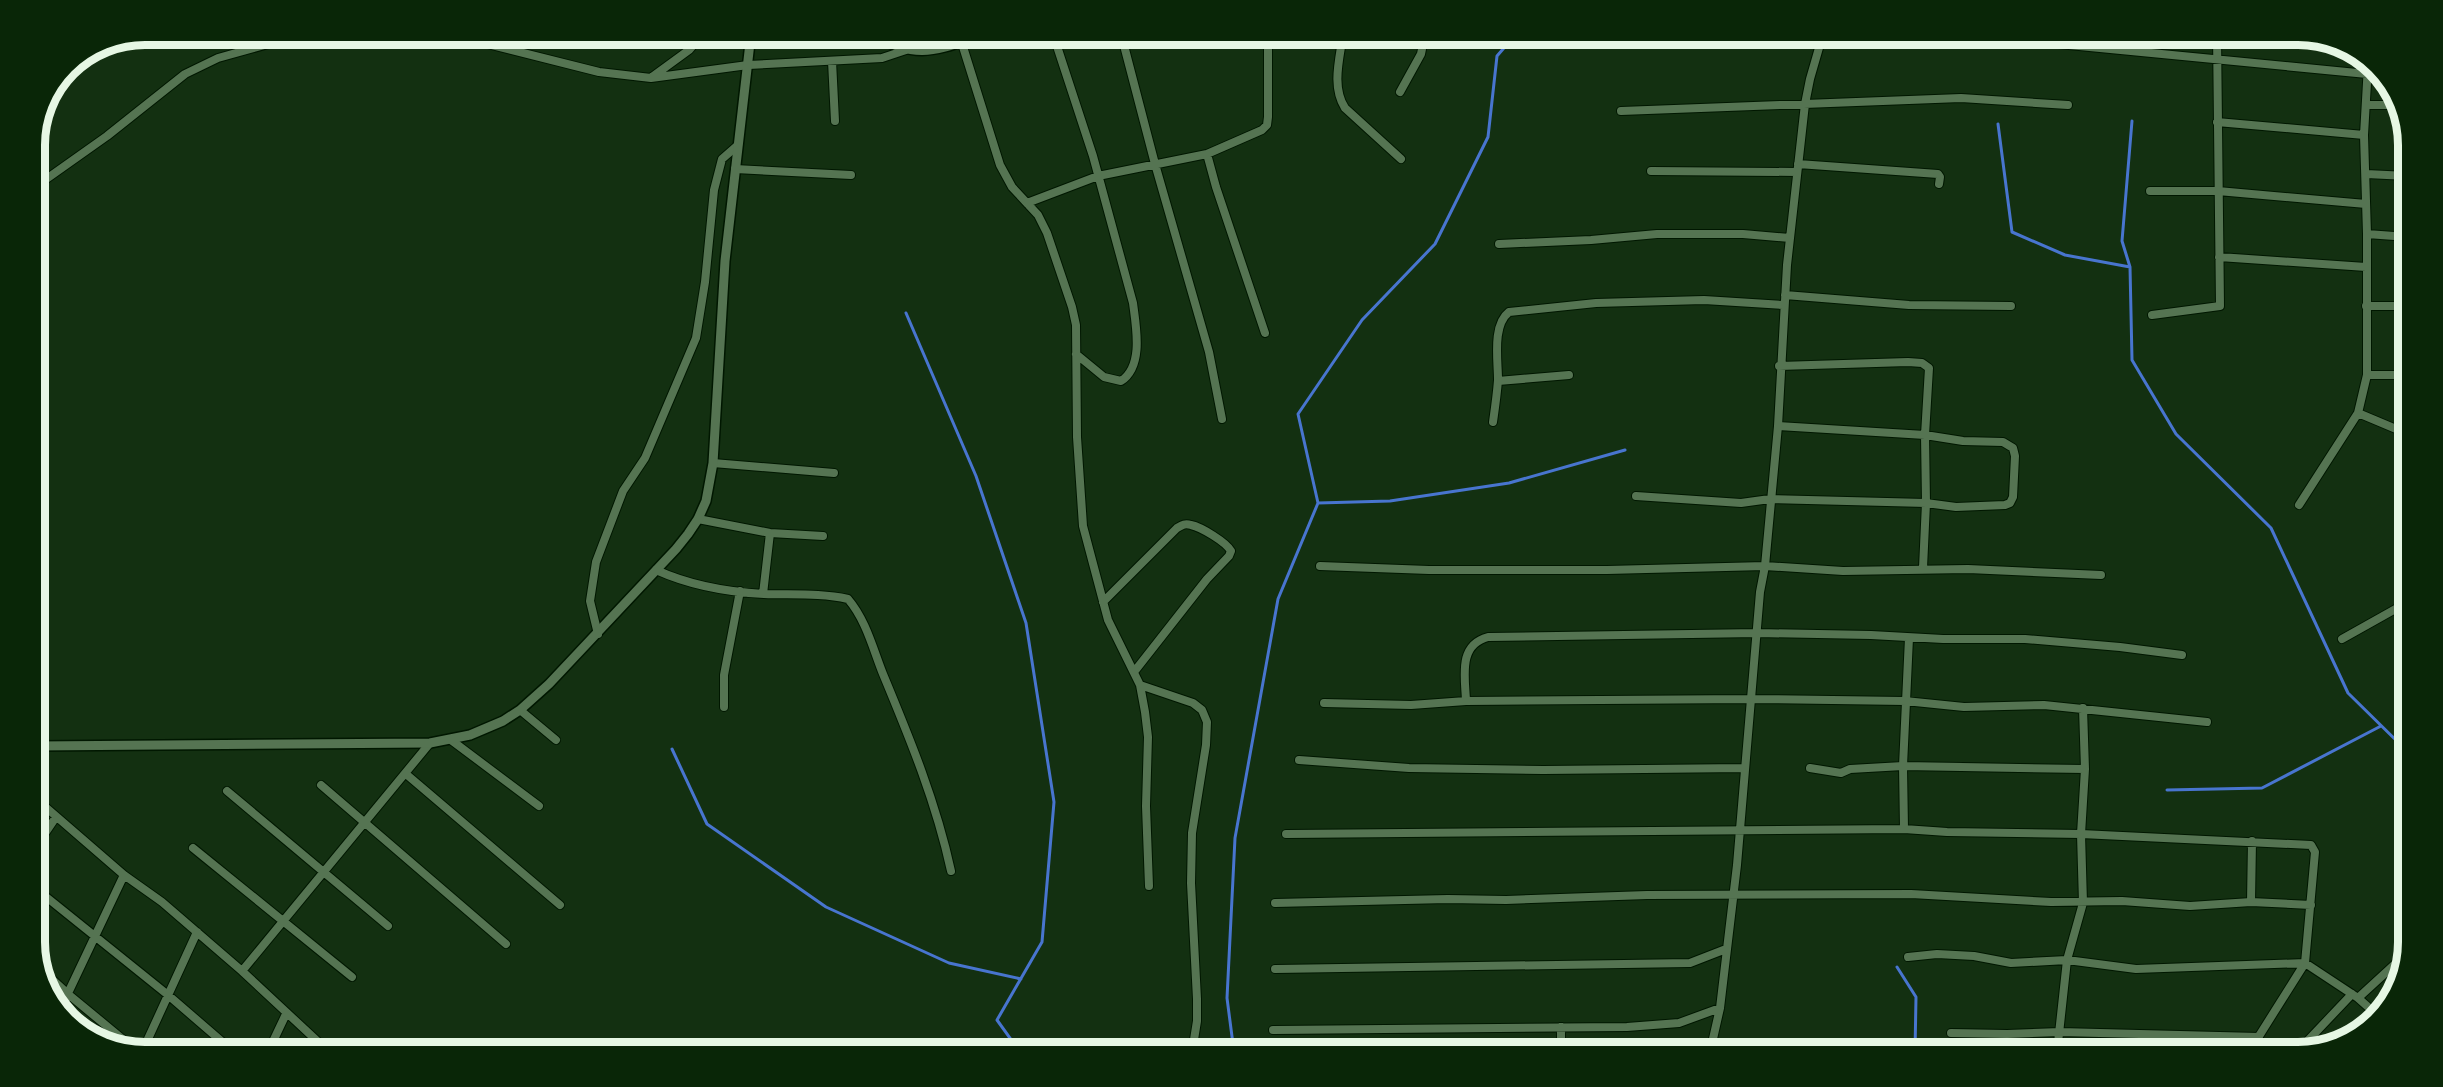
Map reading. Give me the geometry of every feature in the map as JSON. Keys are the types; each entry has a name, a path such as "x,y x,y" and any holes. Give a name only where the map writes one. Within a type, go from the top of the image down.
{"street":[{"path":"45,180 107,136 185,74 218,58 265,45"},
{"path":"492,45 599,72 651,78 748,65 882,58 906,50 931,50 943,45"},
{"path":"651,78 694,45"},
{"path":"45,746 430,743 451,740 481,731 520,710 598,634 676,549 698,519 709,491 713,463 725,261 750,45"},
{"path":"895,45 906,50"},
{"path":"961,45 1000,165 1012,187 1038,215 1047,233 1072,307 1076,326 1077,437 1083,526 1108,620 1140,685 1148,737 1146,806 1149,886"},
{"path":"1056,45 1098,176 1133,303 1136,351 1129,376 1121,381 1104,377 1089,368 1076,354"},
{"path":"1124,45 1155,164 1209,352 1222,419"},
{"path":"1028,202 1098,176 1207,154 1267,125 1268,45"},
{"path":"1342,45 1337,87 1339,98 1345,108 1401,159"},
{"path":"1400,92 1421,54 1423,45"},
{"path":"1712,1042 1720,1008 1733,896 1760,592 1765,566 1778,426 1779,366 1790,238 1805,104 1820,45"},
{"path":"2095,45 2216,60 2367,74 2364,135 2367,375 2358,413 2299,505"},
{"path":"2152,315 2220,306 2217,45"},
{"path":"832,61 835,121"},
{"path":"1621,111 1961,98 2068,105"},
{"path":"2366,105 2389,105"},
{"path":"2217,122 2364,135"},
{"path":"598,634 590,601 596,562 623,491 645,458 696,338 705,282 714,190 722,159 738,145"},
{"path":"1207,154 1215,187 1265,333"},
{"path":"1651,171 1798,168 1938,174 1939,184"},
{"path":"735,169 851,175"},
{"path":"2366,174 2398,176"},
{"path":"2150,191 2218,191 2366,204"},
{"path":"1499,244 1591,240 1657,234 1743,234 1790,238"},
{"path":"2367,234 2398,236"},
{"path":"2219,257 2366,267"},
{"path":"1785,295 1909,305 2011,306"},
{"path":"1494,422 1499,335 1504,316 1509,312 1596,303 1704,300 1783,305"},
{"path":"2366,306 2398,306"},
{"path":"1779,366 1908,362 1926,365 1929,368 1925,435 1926,503 1923,568"},
{"path":"1498,381 1569,375"},
{"path":"2367,375 2398,375"},
{"path":"2358,413 2398,430"},
{"path":"1635,496 1741,503 1770,499 1926,503 1956,507 2010,503 2013,497 2015,456 2013,448 2003,442 1963,441 1925,435 1778,426"},
{"path":"713,463 834,473"},
{"path":"698,519 770,532 823,536"},
{"path":"1103,602 1177,528 1184,524 1191,525 1227,545 1231,551 1134,672"},
{"path":"763,594 770,532"},
{"path":"1320,566 1429,570 1607,570 1765,566 1843,571 1923,568 2101,576"},
{"path":"656,570 696,584 740,591 848,599 854,607 904,720 943,836 951,871"},
{"path":"724,707 724,675 740,591"},
{"path":"2342,639 2398,608"},
{"path":"1466,701 1467,653 1477,640 1488,637 1758,633 2025,639 2120,646 2182,655"},
{"path":"1904,830 1903,766 1909,638"},
{"path":"1140,685 1193,703 1202,710 1208,722 1192,833 1191,883 1197,999 1194,1042"},
{"path":"1324,704 1411,705 1466,701 1752,699 1905,701 1964,707 2044,705 2207,723"},
{"path":"2059,1042 2067,960 2083,903 2081,834 2085,769 2084,708"},
{"path":"520,710 556,740"},
{"path":"451,740 539,806"},
{"path":"242,971 430,743"},
{"path":"1299,760 1409,768 1543,770 1745,768"},
{"path":"1810,768 1840,773 1850,769 1903,766 2085,769"},
{"path":"406,774 560,905"},
{"path":"321,785 506,944"},
{"path":"227,791 388,926"},
{"path":"45,807 124,875 162,902 197,932 317,1042"},
{"path":"45,833 56,817"},
{"path":"1286,834 1459,834 1739,829 1904,830 2081,834 2311,845 2315,852 2305,963 2256,1042"},
{"path":"2251,902 2252,842"},
{"path":"193,848 352,977"},
{"path":"64,1001 124,875"},
{"path":"1275,903 1506,900 1647,895 1911,894 2083,903 2122,901 2190,906 2251,902 2311,905"},
{"path":"45,896 96,935 221,1042"},
{"path":"147,1042 197,932"},
{"path":"1275,969 1690,963 1726,949"},
{"path":"1908,957 1937,954 1974,956 2011,963 2067,960 2136,969 2305,963 2355,996 2371,1010"},
{"path":"2309,1041 2355,996 2396,962"},
{"path":"52,980 123,1039"},
{"path":"1273,1030 1627,1027 1679,1023 1720,1008"},
{"path":"273,1042 286,1014"},
{"path":"1561,1027 1561,1042"},
{"path":"1951,1033 2060,1032 2259,1037"}],"waterway":[{"path":"1233,1042 1227,998 1235,838 1278,599 1318,503 1298,414 1362,320 1435,244 1488,137 1497,56 1506,45"},
{"path":"2132,121 2122,241 2130,267 2132,360 2176,434 2271,528 2348,693 2398,742"},
{"path":"1998,124 2012,232 2065,255 2130,267"},
{"path":"906,313 976,476 1026,623 1054,802 1042,942 997,1020 1013,1042"},
{"path":"1318,503 1390,501 1509,483 1625,450"},
{"path":"2167,790 2262,788 2381,726"},
{"path":"672,749 707,824 826,907 949,963 1021,979"},
{"path":"1897,967 1916,997 1915,1042"}]}
